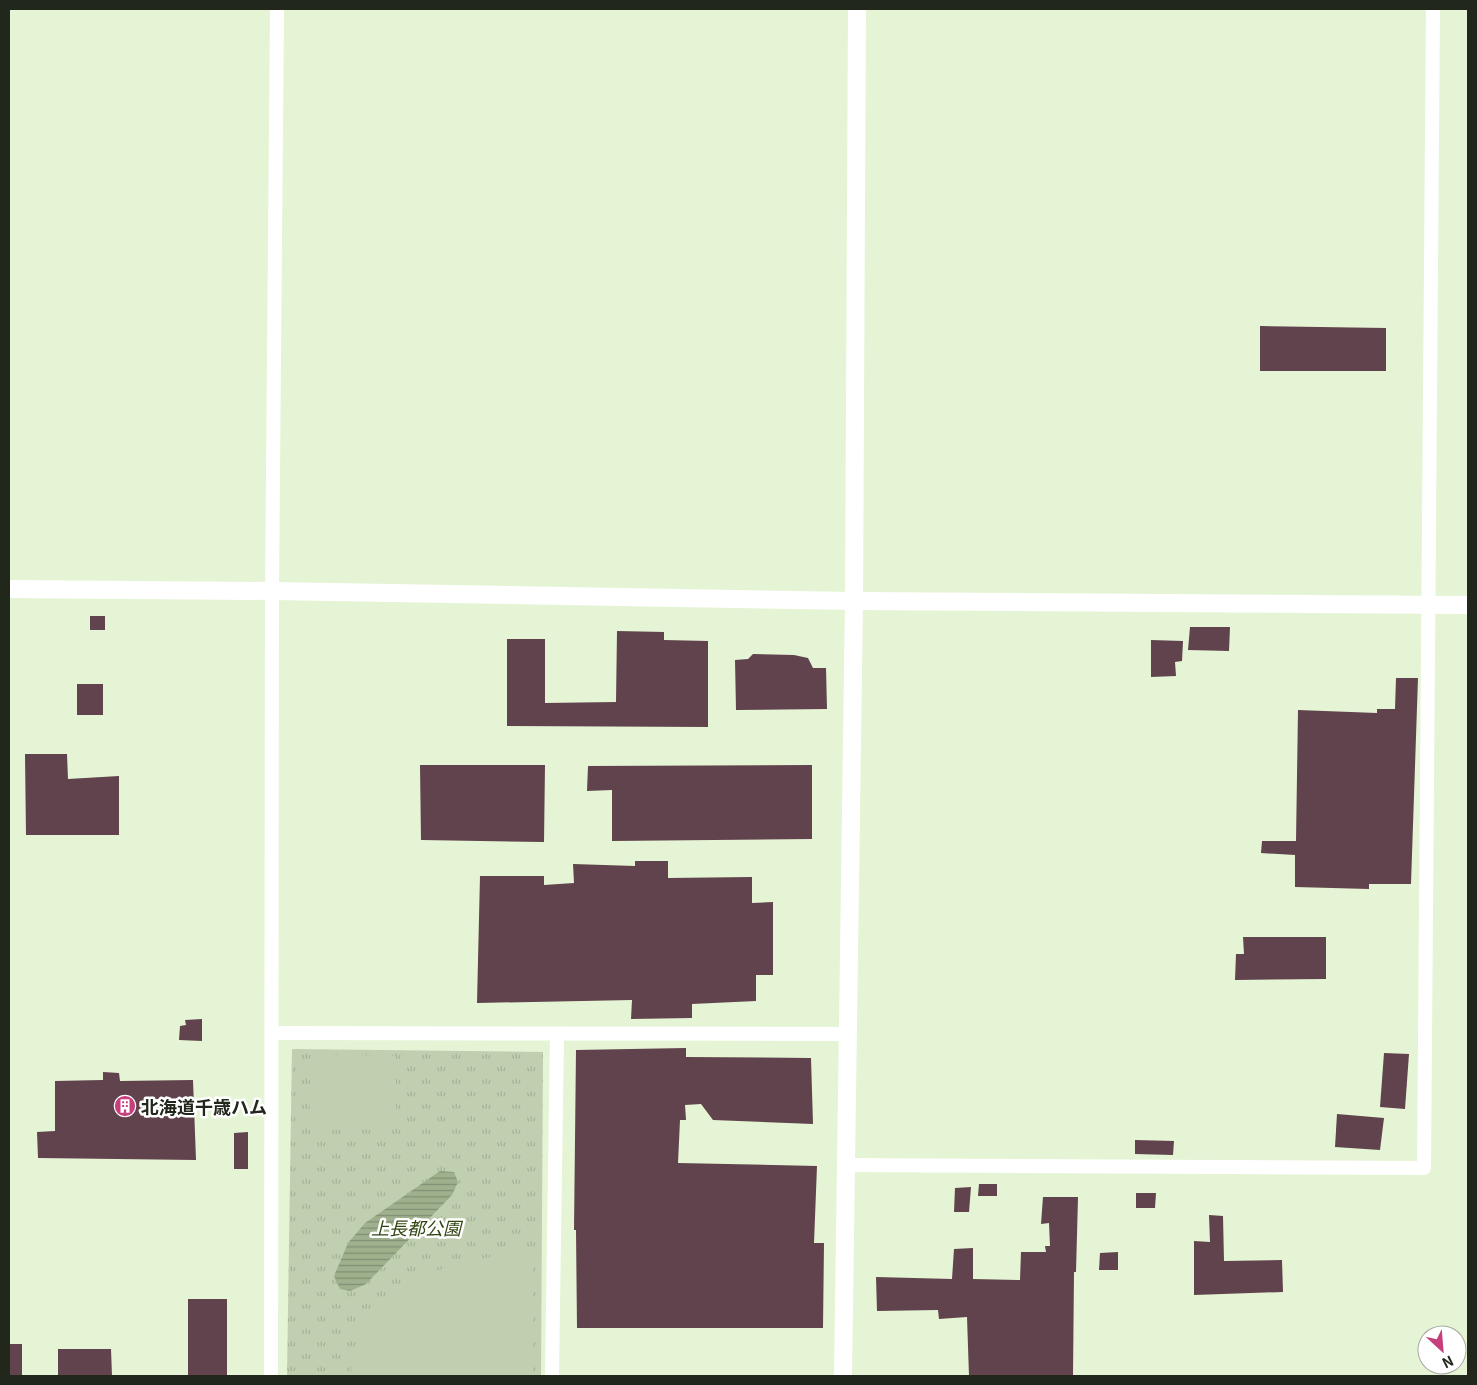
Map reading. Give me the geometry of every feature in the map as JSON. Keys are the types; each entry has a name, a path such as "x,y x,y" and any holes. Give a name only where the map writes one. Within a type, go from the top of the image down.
{"street":[{"path":"271,1376 273,1033 272,591 277,9"},
{"path":"843,1376 854,601 857,9"},
{"path":"846,1165 1424,1168 1433,9"},
{"path":"9,589 272,591 854,601 1468,605"},
{"path":"273,1033 848,1034"},
{"path":"552,1376 557,1034"}],"green space":[{"name":"上長都公園","path":"292,1049 543,1052 541,1376 287,1376"},
{"path":"311,1054 396,1056 396,1129 309,1130"},
{"path":"533,1249 533,1376 351,1376 353,1353 361,1333 384,1302 402,1288 421,1277 464,1262"}],"shaded area":[{"path":"440,1171 454,1172 458,1182 452,1195 366,1284 350,1291 340,1289 334,1276 348,1243 365,1223"}],"building":[{"path":"1260,326 1386,328 1386,371 1260,371"},
{"path":"90,616 105,616 105,630 90,630"},
{"path":"1190,627 1230,627 1229,651 1188,650"},
{"path":"617,631 664,632 664,640 708,641 708,727 507,726 507,639 545,639 545,703 616,702"},
{"path":"1151,640 1183,641 1182,661 1175,662 1176,676 1151,677"},
{"path":"753,654 794,655 808,658 813,668 826,668 827,709 736,710 735,660 748,659"},
{"path":"1396,678 1418,678 1411,884 1369,884 1369,889 1295,887 1295,855 1261,853 1262,841 1296,841 1298,710 1377,713 1377,709 1395,709"},
{"path":"77,684 103,684 103,715 77,715"},
{"path":"25,754 67,754 68,779 119,776 119,835 26,835"},
{"path":"420,765 545,765 544,842 421,840"},
{"path":"812,765 812,839 612,841 612,790 587,791 588,766"},
{"path":"635,861 668,861 668,878 752,877 752,903 773,902 773,975 756,975 756,1001 692,1004 692,1018 631,1019 632,1000 477,1003 480,876 544,876 544,885 574,883 573,864 635,866"},
{"path":"1243,937 1326,937 1326,979 1235,980 1236,954 1244,954"},
{"path":"202,1019 202,1041 179,1040 180,1026 186,1025 185,1020"},
{"path":"686,1048 686,1057 811,1058 813,1124 713,1120 701,1104 685,1105 686,1120 680,1120 678,1163 817,1166 814,1243 824,1243 823,1328 577,1328 576,1230 574,1230 576,1050"},
{"path":"1384,1053 1409,1054 1405,1109 1380,1107"},
{"name":"北海道千歳ハム","path":"103,1072 119,1073 120,1081 193,1080 196,1160 38,1158 37,1132 55,1131 55,1081 103,1080"},
{"path":"1337,1114 1384,1118 1380,1150 1335,1147"},
{"path":"248,1132 248,1169 234,1169 234,1133"},
{"path":"1135,1140 1174,1141 1173,1155 1135,1154"},
{"path":"979,1184 997,1184 997,1196 978,1196"},
{"path":"971,1187 969,1212 954,1212 955,1188"},
{"path":"1136,1193 1156,1193 1155,1208 1136,1208"},
{"path":"1043,1197 1078,1197 1076,1272 1074,1272 1073,1376 969,1376 967,1317 939,1319 938,1310 877,1311 876,1277 952,1279 954,1249 973,1248 973,1279 1020,1280 1021,1252 1046,1252 1045,1246 1050,1246 1049,1223 1041,1224"},
{"path":"1209,1215 1223,1216 1224,1261 1282,1260 1283,1292 1194,1295 1194,1241 1210,1242"},
{"path":"1118,1252 1118,1270 1099,1270 1100,1253"},
{"path":"188,1299 227,1299 227,1376 188,1376"},
{"path":"9,1344 22,1344 22,1376 9,1376"},
{"path":"58,1349 111,1349 112,1376 58,1376"}],"place":[{"name":"北海道千歳ハム","path":"125,1106"}]}
